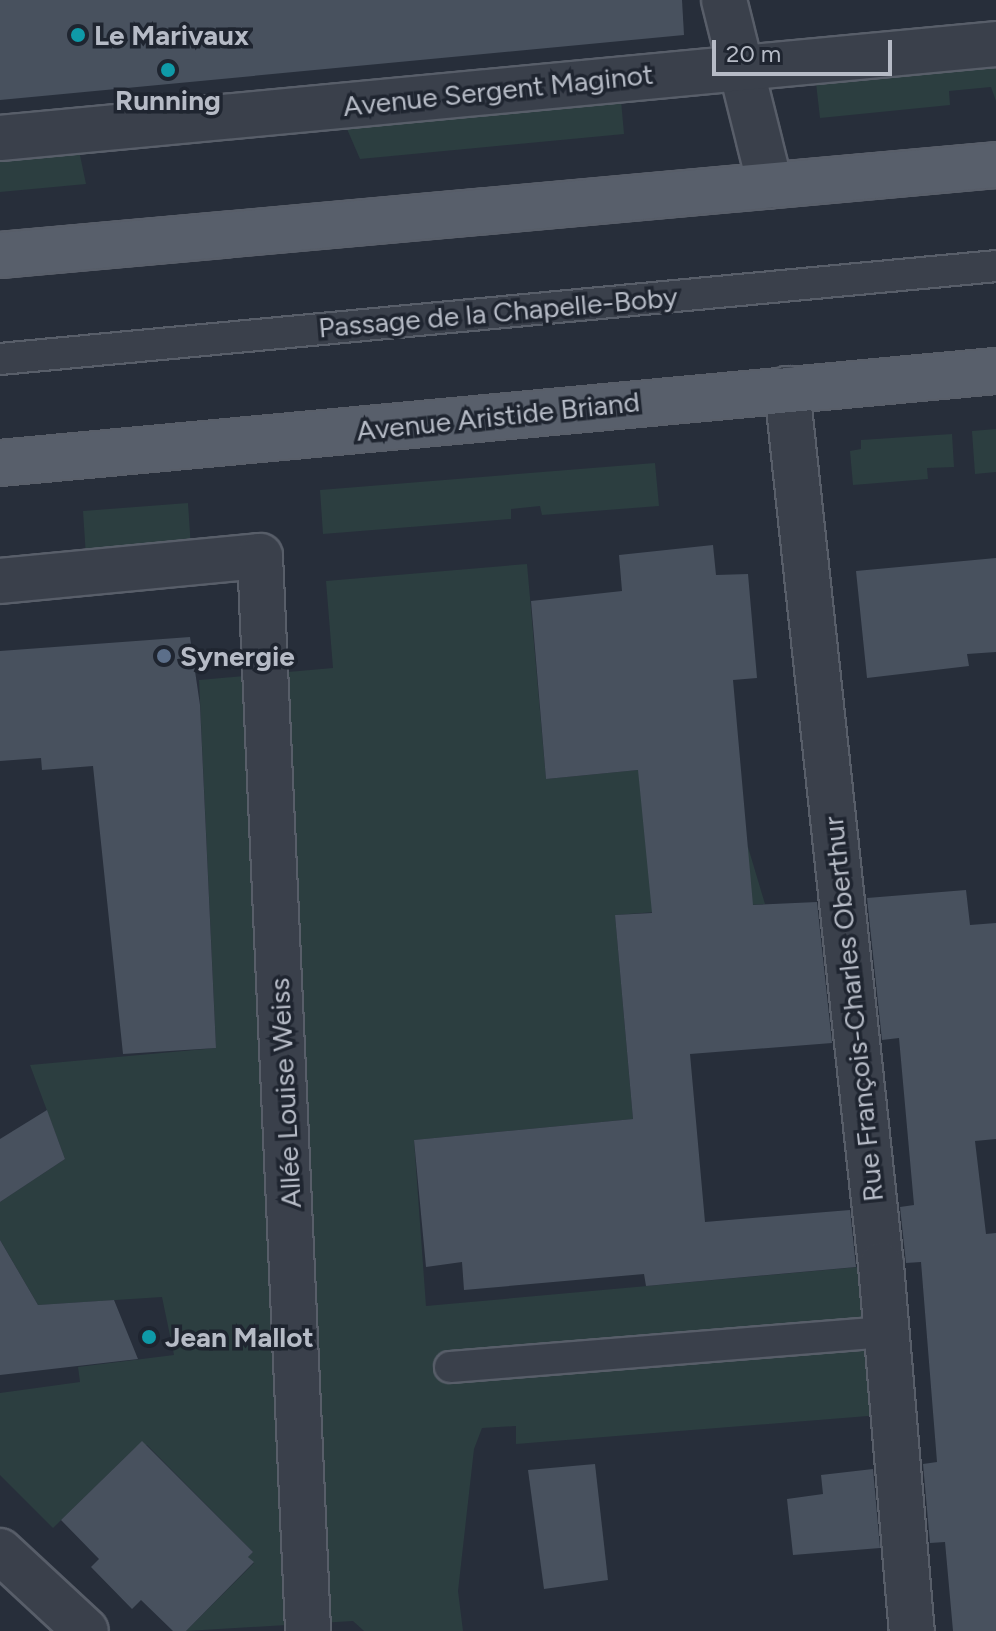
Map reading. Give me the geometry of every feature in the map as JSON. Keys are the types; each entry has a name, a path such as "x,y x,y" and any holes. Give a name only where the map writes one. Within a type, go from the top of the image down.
{"main road":[{"path":"0,255 996,165"},
{"name":"Avenue Aristide Briand","path":"0,463 996,371"}],"street":[{"path":"724,0 744,66 770,185"},
{"name":"Avenue Sergent Maginot","path":"0,138 996,44"},
{"name":"Rue François-Charles Oberthur","path":"787,389 886,1332 912,1631"},
{"name":"Allée Louise Weiss","path":"0,581 260,556 308,1631"},
{"path":"0,1551 86,1631"}],"lane":[{"name":"Passage de la Chapelle-Boby","path":"0,359 996,266"},
{"path":"450,1367 886,1332"}],"shaded area":[{"path":"996,56 996,101 991,87 949,91 950,105 820,118 815,74"},
{"path":"620,89 624,134 360,159 341,115"},
{"path":"77,141 86,184 0,192 0,148"},
{"path":"996,429 996,472 975,474 972,431"},
{"path":"952,434 954,467 927,468 928,479 853,485 850,451 861,449 861,440"},
{"path":"655,463 659,506 542,515 540,506 511,509 511,519 323,534 320,490"},
{"path":"188,503 191,548 135,544 135,554 86,557 83,511"},
{"path":"527,564 546,779 638,770 748,847 765,904 615,915 633,1119 414,1140 426,1306 881,1265 893,1414 516,1444 516,1426 482,1428 474,1449 458,1591 463,1631 364,1631 353,1621 186,1631 254,1563 248,1557 253,1552 147,1445 136,1447 53,1528 0,1475 0,1393 80,1382 78,1367 174,1355 162,1297 38,1305 0,1240 0,1202 65,1159 30,1065 216,1048 199,680 333,668 326,581"}],"building":[{"path":"0,0 682,0 684,35 0,100"},
{"path":"713,545 716,575 748,574 757,678 733,680 753,905 817,902 832,1043 690,1054 705,1222 850,1210 856,1267 646,1286 644,1274 464,1290 462,1262 426,1267 414,1140 633,1119 615,915 652,913 638,770 546,779 531,601 622,591 619,555"},
{"path":"996,558 996,652 967,654 969,666 867,678 856,571"},
{"path":"190,637 200,705 216,1048 123,1054 93,766 42,770 41,758 0,761 0,651"},
{"path":"966,890 970,925 996,923 996,1139 975,1141 986,1234 996,1233 996,1631 953,1631 945,1542 930,1543 923,1464 937,1462 921,1262 906,1263 900,1207 914,1205 899,1038 882,1040 867,898"},
{"path":"47,1110 65,1159 0,1202 0,1139"},
{"path":"0,1240 38,1305 114,1300 138,1359 0,1375"},
{"path":"142,1441 253,1552 248,1557 254,1562 186,1631 173,1631 141,1600 132,1609 91,1567 99,1559 61,1520"},
{"path":"595,1464 608,1580 544,1589 528,1470"},
{"path":"873,1469 880,1548 793,1555 787,1499 823,1494 821,1475"}],"place":[{"name":"Le Marivaux","path":"78,35"},
{"name":"Running","path":"168,70"},
{"name":"Synergie","path":"164,656"},
{"name":"Jean Mallot","path":"149,1337"}]}
